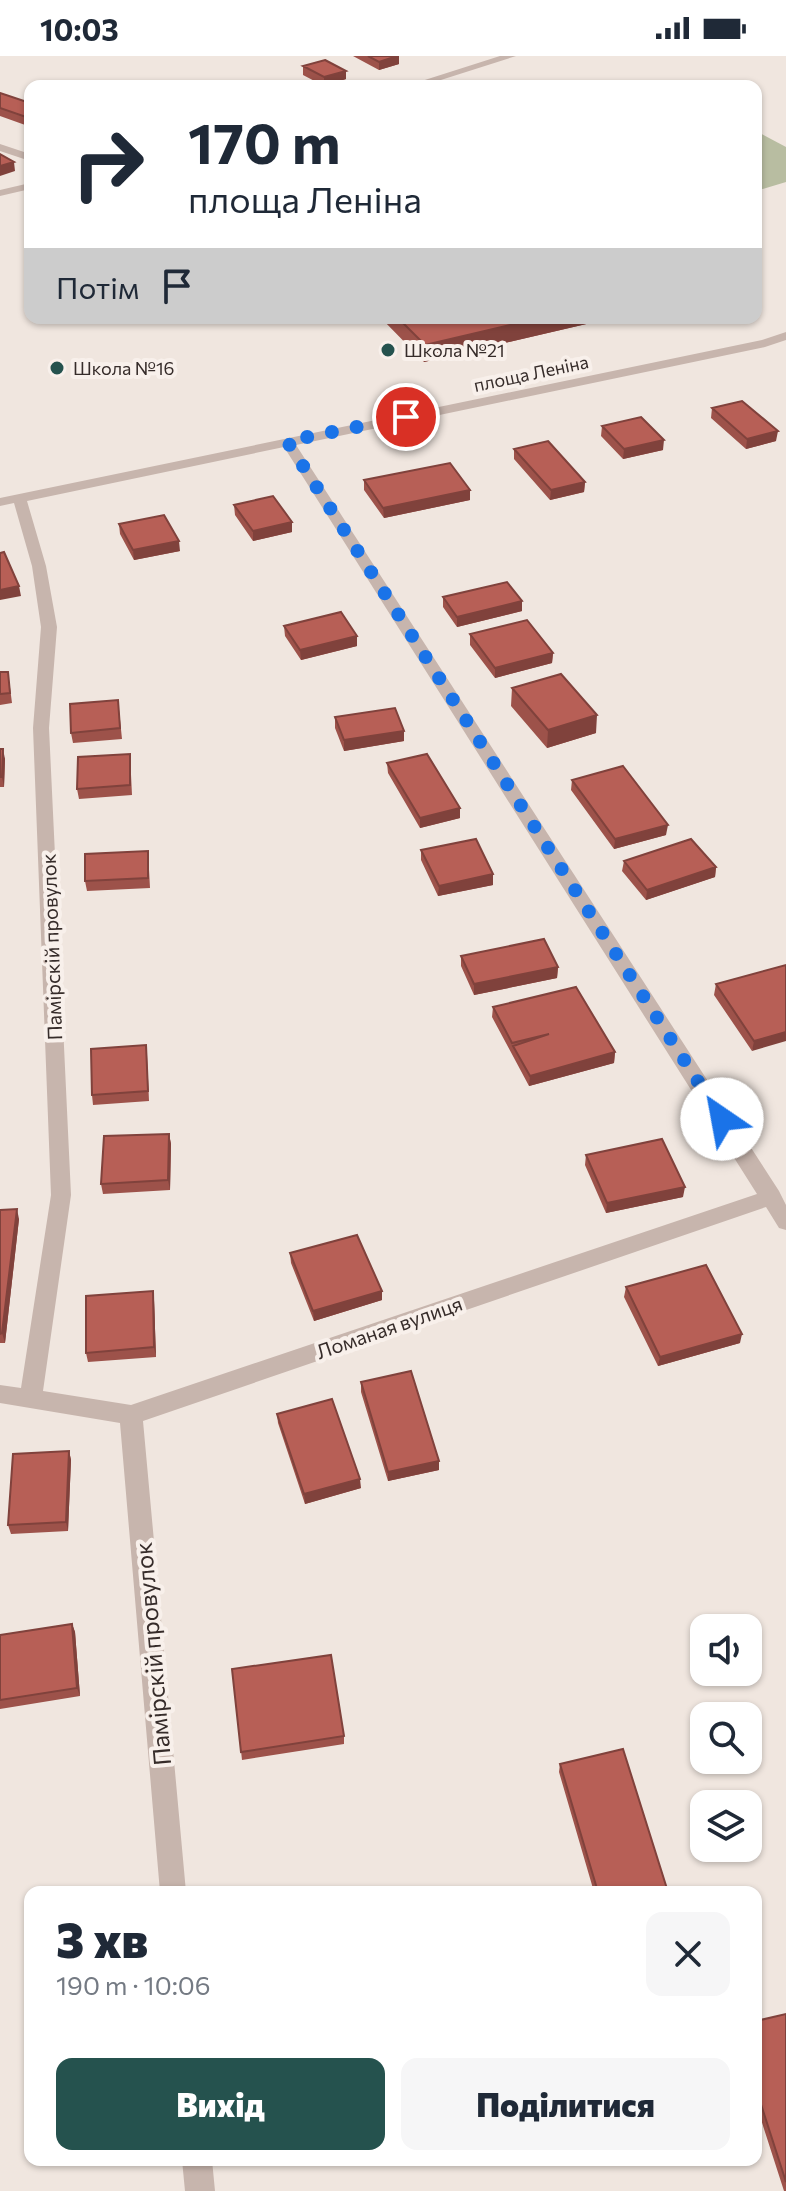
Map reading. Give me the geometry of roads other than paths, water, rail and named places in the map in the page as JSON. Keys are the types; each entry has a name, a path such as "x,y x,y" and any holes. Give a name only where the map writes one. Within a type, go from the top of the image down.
{"street":[{"path":"431,80 511,56"},
{"path":"0,147 24,156"},
{"path":"0,193 24,187"},
{"name":"площа Леніна","path":"10,500 765,343 786,336"},
{"path":"765,343 786,354"},
{"path":"287,441 786,1222"},
{"name":"Памірскій провулок","path":"10,500 39,566 49,627 41,728 61,1195 31,1398"},
{"name":"Ломаная вулиця","path":"0,1394 131,1415 772,1197"},
{"name":"Памірскій провулок","path":"131,1415 172,1886"},
{"path":"198,2166 200,2191"}],"place":[{"name":"Школа №21","path":"388,350"},
{"name":"Школа №16","path":"57,368"}]}
